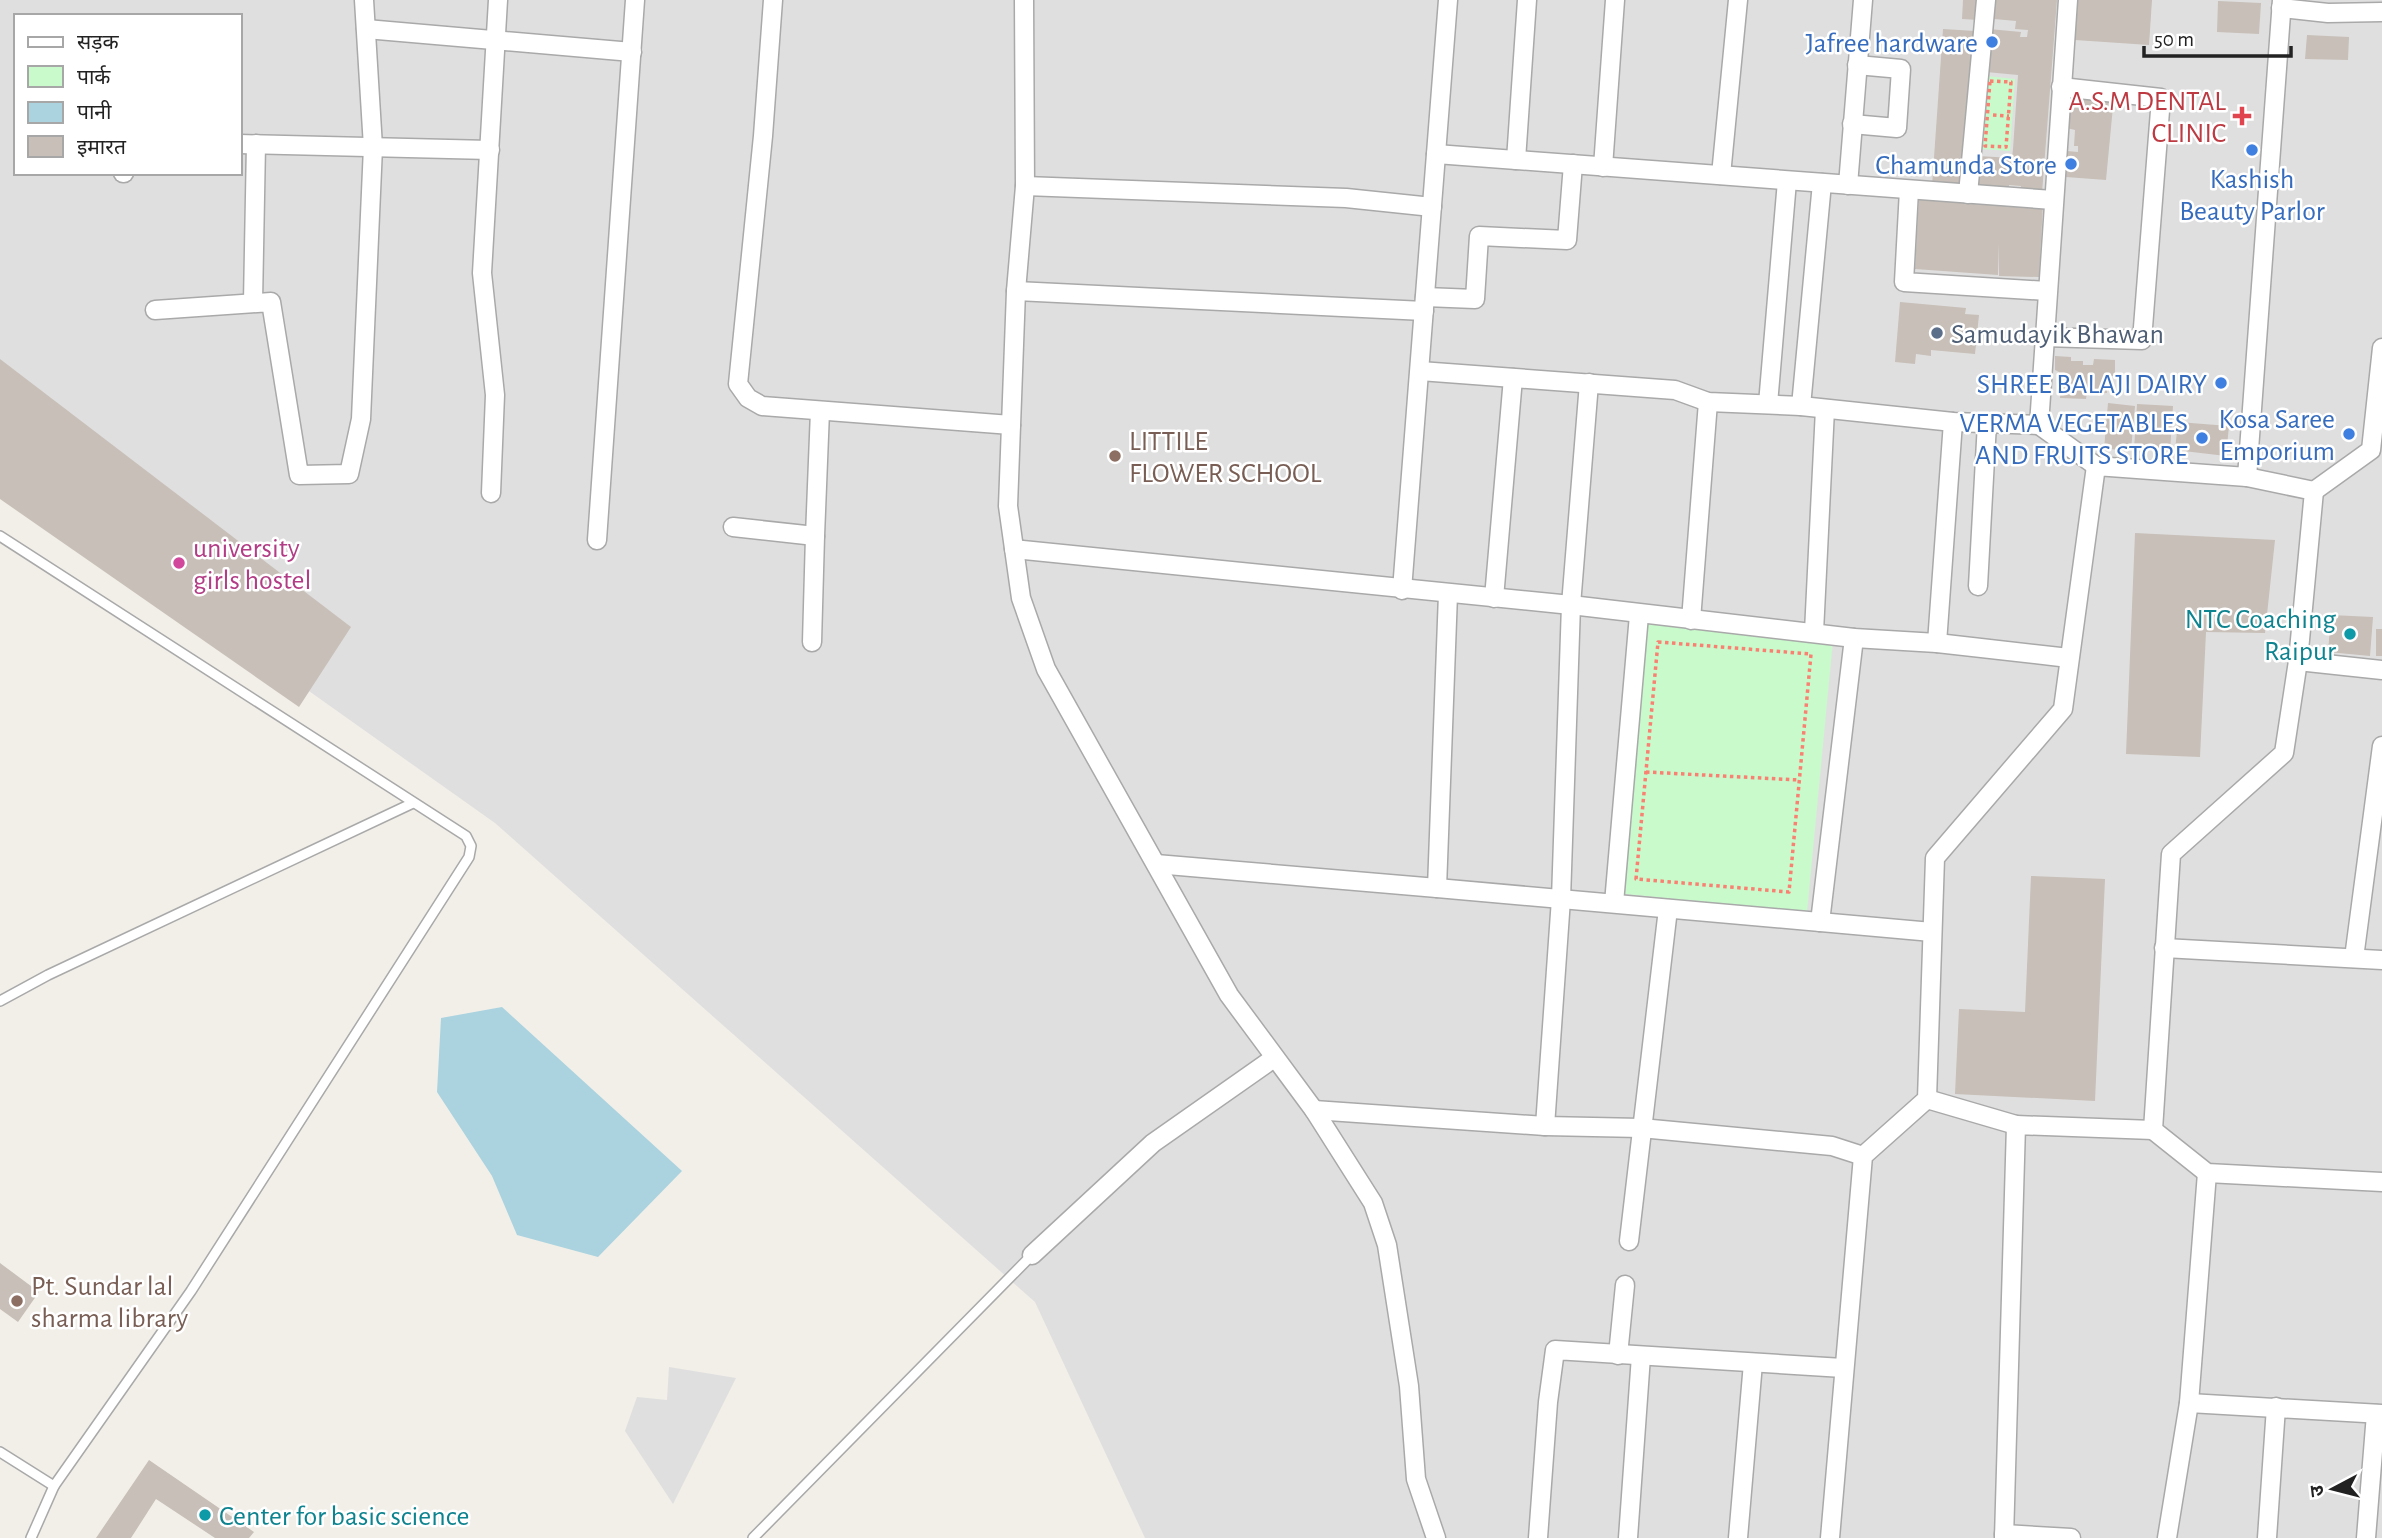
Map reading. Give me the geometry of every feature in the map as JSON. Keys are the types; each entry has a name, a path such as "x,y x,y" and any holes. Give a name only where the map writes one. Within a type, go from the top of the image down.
{"street":[{"path":"155,310 271,302 299,475 349,474 360,419 373,147 364,0"},
{"path":"491,493 495,395 482,273 498,0"},
{"path":"597,541 635,0"},
{"path":"773,0 763,136 738,384 748,398 762,407 1011,425"},
{"path":"1024,0 1025,186 1016,291 1008,506 1021,598 1046,669 1230,995 1314,1110 1373,1203 1387,1245 1409,1387 1416,1479 1436,1538"},
{"path":"1402,590 1448,0"},
{"path":"1516,160 1527,0"},
{"path":"1603,167 1615,0"},
{"path":"1721,176 1738,0"},
{"path":"1847,185 1863,0"},
{"path":"1968,194 1986,0"},
{"path":"2039,425 2068,0"},
{"path":"2247,477 2281,4 2328,13 2382,12"},
{"path":"366,29 632,52"},
{"path":"1852,124 1897,128 1901,69 1857,65"},
{"path":"2044,338 2142,340 2161,97 2062,87"},
{"path":"253,302 248,144 491,150"},
{"path":"1436,154 2053,200"},
{"path":"1016,291 1425,304 1475,299 1479,236 1567,240 1573,164"},
{"path":"1768,404 1787,181"},
{"path":"1801,407 1822,183"},
{"path":"1025,186 1346,198 1432,207"},
{"path":"1909,190 1903,282 2047,291"},
{"path":"1420,371 1675,390 1708,402 1768,404 1953,422 2039,425 2096,466 2247,477 2314,491 2376,451 2382,348"},
{"path":"1494,598 1513,378"},
{"path":"1545,1126 1561,899 1571,606 1589,383"},
{"path":"1691,620 1708,402"},
{"path":"1814,632 1825,409"},
{"path":"812,642 820,411"},
{"path":"1937,643 1953,422"},
{"path":"1978,586 1987,423"},
{"path":"1830,1538 1863,1156 1927,1099 1935,858 2063,709 2096,466"},
{"path":"2153,1130 2171,855 2284,753 2298,661 2314,491"},
{"path":"733,527 815,536"},
{"path":"1014,549 1854,638 1937,643 2069,658"},
{"path":"1437,888 1448,594"},
{"path":"1614,903 1639,615"},
{"path":"1820,922 1854,638"},
{"path":"2298,661 2382,670"},
{"path":"2354,958 2377,827 2382,746"},
{"path":"1156,864 1933,932"},
{"path":"1629,1241 1668,909"},
{"path":"2165,948 2382,960"},
{"path":"1031,1255 1153,1143 1274,1058"},
{"path":"1927,1099 2016,1125 2153,1130 2207,1173 2382,1182"},
{"path":"1314,1110 1545,1126 1641,1128 1832,1146 1863,1156"},
{"path":"2016,1125 2004,1536 2071,1538"},
{"path":"2167,1538 2189,1403 2207,1173"},
{"path":"1618,1355 1625,1285"},
{"path":"1538,1538 1548,1402 1555,1350 1843,1368"},
{"path":"1628,1538 1641,1356"},
{"path":"1738,1538 1753,1363"},
{"path":"2189,1403 2379,1414 2366,1538"},
{"path":"2267,1538 2276,1407"}],"lane":[{"path":"0,536 466,836 471,846 469,857 191,1291 54,1486 31,1538"},
{"path":"0,1001 48,975 413,803"},
{"path":"753,1538 1031,1255"},
{"path":"0,1452 54,1486"}],"path":[{"path":"1990,80 2011,82 2008,116 2006,147 1985,146 1990,80"},
{"path":"1987,115 2008,116"},
{"path":"1658,642 1811,654 1789,892 1636,879 1646,772 1658,642"},
{"path":"1646,772 1800,780"}],"shaded area":[{"path":"0,0 2382,0 2382,1538 1145,1538 1035,1302 495,823 0,472"},
{"path":"669,1367 736,1378 673,1504 625,1431 637,1397 667,1400"}],"green space":[{"path":"1987,76 2015,79 2010,151 1981,149"},
{"path":"1646,621 1833,640 1807,912 1625,894"}],"water":[{"path":"502,1007 682,1171 598,1257 517,1235 492,1176 437,1092 441,1018"}],"building":[{"path":"1963,0 1980,0 1978,20 1962,19"},
{"path":"1996,0 2057,0 2042,193 2020,192 2021,186 2009,185 2009,193 1976,191 1978,156 2012,158 2013,149 2018,75 1986,72 1989,29 2021,32 2020,37 2027,37 2028,30 2015,29 2016,21 1994,19"},
{"path":"2078,0 2152,0 2149,45 2075,40"},
{"path":"2218,1 2261,3 2259,34 2217,32"},
{"path":"1943,29 1975,31 1963,189 1932,186"},
{"path":"2307,35 2349,37 2348,60 2305,59"},
{"path":"2071,91 2114,96 2106,180 2066,177 2067,151 2078,152 2078,146 2074,146 2075,130 2067,128"},
{"path":"1919,196 2043,204 2039,277 1999,276 1999,243 1998,275 1915,269"},
{"name":"Samudayik Bhawan","path":"1900,302 1966,308 1965,314 1979,315 1975,354 1931,350 1931,356 1916,354 1915,364 1895,362"},
{"path":"2055,356 2071,357 2071,361 2083,361 2083,365 2093,365 2094,359 2115,360 2115,376 2107,376 2107,393 2087,393 2086,399 2060,398 2061,383 2058,382 2059,372 2055,370"},
{"name":"university girls hostel","path":"0,359 351,627 299,707 0,499"},
{"path":"2108,403 2135,406 2131,450 2104,449"},
{"path":"2137,404 2173,406 2170,451 2134,449"},
{"name":"VERMA VEGETABLES AND FRUITS STORE","path":"2178,422 2229,426 2226,456 2175,450"},
{"path":"2135,533 2275,540 2265,633 2206,632 2200,757 2126,754"},
{"name":"NTC Coaching Raipur","path":"2331,615 2373,617 2370,656 2328,652"},
{"path":"2376,629 2382,629 2382,656 2376,656"},
{"path":"2031,876 2105,879 2095,1101 1955,1094 1959,1009 2025,1012"},
{"name":"Pt. Sundar lal sharma library","path":"0,1263 39,1292 18,1322 0,1309"},
{"name":"Center for basic science","path":"149,1460 254,1532 249,1538 215,1538 156,1499 131,1538 96,1538"}],"place":[{"name":"Jafree hardware","path":"1992,42"},
{"name":"A.S.M DENTAL CLINIC","path":"2242,116"},
{"name":"Kashish Beauty Parlor","path":"2252,150"},
{"name":"Chamunda Store","path":"2071,164"},
{"name":"Samudayik Bhawan","path":"1937,333"},
{"name":"SHREE BALAJI DAIRY","path":"2221,383"},
{"name":"Kosa Saree Emporium","path":"2349,434"},
{"name":"VERMA VEGETABLES AND FRUITS STORE","path":"2202,438"},
{"name":"LITTILE FLOWER SCHOOL","path":"1115,456"},
{"name":"university girls hostel","path":"179,563"},
{"name":"NTC Coaching Raipur","path":"2350,634"},
{"name":"Pt. Sundar lal sharma library","path":"17,1301"},
{"name":"Center for basic science","path":"205,1515"}]}
